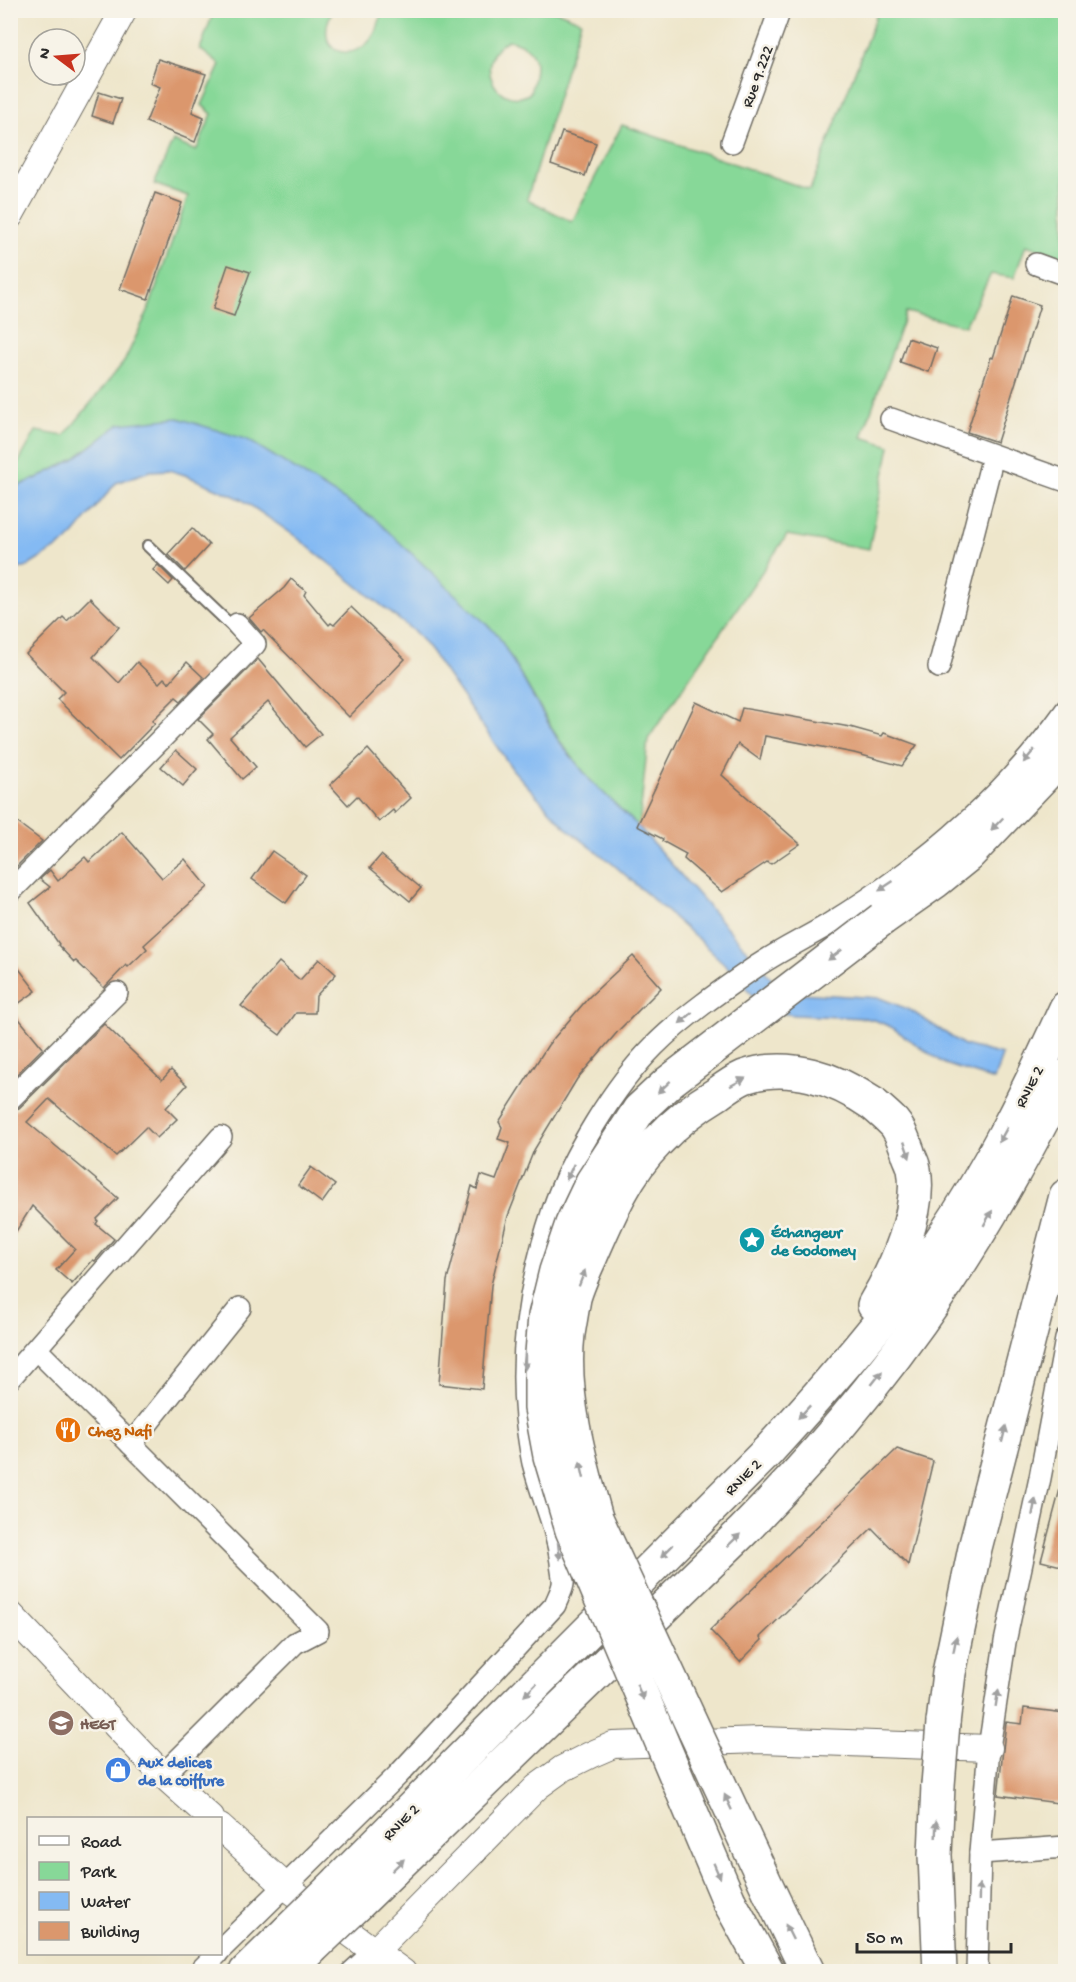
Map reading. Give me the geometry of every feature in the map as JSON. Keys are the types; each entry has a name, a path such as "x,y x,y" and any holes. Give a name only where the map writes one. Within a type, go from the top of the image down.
{"highway":[{"path":"768,1971 729,1901 586,1566 569,1520 550,1456 541,1407 541,1366 545,1316 556,1271 572,1224 591,1182 639,1110 669,1082 967,856 1055,764 1065,750"},
{"name":"RNIE 2","path":"347,1894 768,1450 833,1380 882,1321 942,1239 1013,1117 1065,1008"},
{"path":"808,1971 596,1518 582,1471 572,1420 568,1373 568,1337 574,1297 606,1220 629,1179 655,1144 691,1110 743,1078 770,1072 803,1073 831,1080 852,1090 873,1104 895,1124 904,1139 914,1168 914,1201 899,1252 886,1284 833,1380"},
{"name":"RNIE 2","path":"246,1971 301,1939 347,1894 743,1531 794,1479 849,1414 914,1330 964,1257 1016,1168 1065,1076"},
{"path":"940,1971 935,1855 938,1785 949,1673 975,1548 1065,1196"},
{"name":"RNIE 2","path":"288,1971 301,1939"}],"street":[{"name":"Rue 9.222","path":"732,142 780,10"},
{"path":"10,216 118,16"},
{"path":"1036,264 1065,275"},
{"path":"891,419 1065,481"},
{"path":"939,667 993,456"},
{"path":"10,892 255,644 237,624"},
{"path":"222,1949 398,1775 555,1605 563,1583 557,1536 533,1462 526,1417 525,1350 538,1263 554,1209 570,1169 594,1125 619,1088 653,1047 691,1014 759,965 828,925 902,875 969,820 1012,777 1065,710"},
{"path":"10,1099 117,993"},
{"path":"10,1378 37,1350 221,1137"},
{"path":"131,1444 240,1308"},
{"path":"978,1971 980,1854 989,1748 1005,1642 1040,1478 1065,1340"},
{"path":"37,1350 318,1631 295,1643 163,1775"},
{"path":"10,1614 163,1775 210,1817"},
{"path":"352,1971 374,1952 537,1787 562,1769 614,1746 761,1740 989,1748"},
{"path":"222,1829 285,1887 403,1971"},
{"path":"980,1854 1065,1846"},
{"path":"199,1971 216,1955"}],"lane":[{"path":"148,546 252,646"}],"green space":[{"path":"214,11 332,11 327,29 329,42 335,49 346,52 357,50 368,42 377,29 381,11 556,11 581,21 527,199 572,222 622,125 810,190 878,11 1065,11 1065,258 1026,245 1014,278 991,274 965,326 906,312 862,437 890,446 869,549 787,535 648,739 639,827 590,780 559,740 497,634 120,424 74,459 11,489 11,476 36,431 64,436 124,362 148,311 188,196 154,184 173,141 196,151 212,114 202,105 220,65 200,49","holes":["508,40 518,43 531,53 535,66 530,93 519,97 508,96 499,91 490,71 491,60 496,49"]}],"water":[{"path":"178,418 248,440 375,519 497,634 558,740 590,780 639,827 783,992 880,998 910,1010 964,1045 1002,1055 994,1080 945,1064 891,1027 877,1021 865,1018 794,1015 765,1011 735,974 699,940 614,865 566,828 513,770 417,634 295,536 241,499 169,470 150,471 116,483 68,541 25,568 11,569 11,489 74,459 120,424"}],"building":[{"path":"158,59 206,74 192,112 204,117 195,142 146,122 160,87 150,83"},
{"path":"99,92 121,99 113,123 92,116"},
{"path":"562,132 596,143 585,176 551,164"},
{"path":"155,193 182,203 148,299 120,289"},
{"path":"228,265 250,272 234,316 213,309"},
{"path":"1013,296 1040,305 997,442 967,432"},
{"path":"908,338 937,348 929,372 900,362"},
{"path":"192,528 209,545 185,571 168,554"},
{"path":"158,565 173,580 169,585 153,570"},
{"path":"291,579 306,591 304,595 329,625 331,623 334,625 351,607 405,659 349,717 249,618 284,588"},
{"path":"90,598 119,627 93,657 119,683 137,662 159,683 164,678 169,683 187,662 204,678 181,701 176,697 152,721 155,723 119,760 57,699 64,692 26,654 63,617 67,621"},
{"path":"258,659 321,734 305,747 268,702 230,737 256,767 242,779 208,739 213,734 198,719"},
{"path":"696,702 738,722 742,708 850,727 882,736 884,733 917,745 902,766 854,753 765,736 760,760 738,744 722,775 800,844 771,864 767,862 722,892 684,859 686,854 637,826"},
{"path":"368,749 411,798 395,813 393,810 379,822 357,796 348,805 330,785"},
{"path":"176,750 197,769 183,786 161,767"},
{"path":"10,817 42,841 10,873"},
{"path":"122,832 162,878 185,859 208,887 144,945 147,949 128,967 126,965 104,988 58,945 30,903 50,887 40,879 50,870 58,881 85,857 89,862"},
{"path":"272,851 306,875 286,903 252,879"},
{"path":"381,855 421,888 410,901 370,868"},
{"path":"633,956 661,988 620,1029 577,1079 534,1150 508,1216 491,1285 482,1389 439,1384 447,1281 472,1186 477,1189 481,1175 496,1180 510,1143 498,1139 502,1127 499,1122 548,1045 589,997"},
{"path":"10,957 36,991 11,1009 43,1048 13,1078 10,1075"},
{"path":"319,959 336,974 316,996 315,1013 296,1013 280,1035 241,1006 279,962 300,980"},
{"path":"104,1024 162,1080 171,1070 187,1085 166,1108 177,1119 157,1138 146,1127 116,1156 49,1099 27,1122 118,1198 97,1219 96,1224 114,1239 72,1284 56,1270 75,1249 32,1206 10,1241 10,1111 19,1108"},
{"path":"311,1167 335,1185 322,1203 298,1185"},
{"path":"897,1449 933,1461 908,1565 872,1528 760,1637 762,1640 740,1662 710,1630"},
{"path":"1060,1489 1065,1490 1065,1567 1041,1561"},
{"path":"1024,1708 1065,1713 1065,1804 998,1795 1006,1722 1022,1724"}],"place":[{"name":"Échangeur de Godomey","path":"752,1240"},
{"name":"Chez Nafi","path":"68,1430"},
{"name":"HEGT","path":"61,1723"},
{"name":"Aux delices de la coiffure","path":"118,1770"}]}
